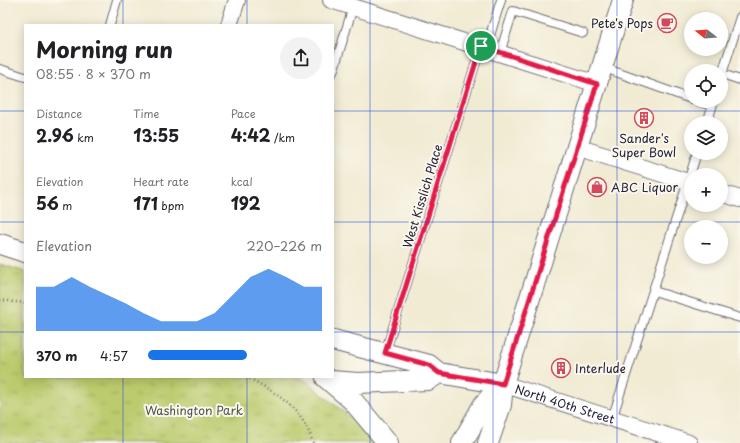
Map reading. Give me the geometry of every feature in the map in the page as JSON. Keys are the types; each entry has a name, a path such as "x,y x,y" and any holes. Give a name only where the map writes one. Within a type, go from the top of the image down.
{"street":[{"path":"229,24 237,0"},
{"path":"331,0 489,49 600,76"},
{"path":"488,443 501,406 503,384 623,0"},
{"path":"578,147 684,181"},
{"path":"728,195 740,199"},
{"path":"0,244 24,252"},
{"name":"North 40th Street","path":"334,340 429,365 439,373 503,384 690,443"},
{"path":"328,379 358,383 428,380 439,373"},
{"path":"328,379 353,401 388,443"},
{"path":"462,443 484,404 503,384"}],"lane":[{"path":"110,24 118,0"},
{"path":"489,49 501,0"},
{"path":"334,69 353,7"},
{"path":"489,49 513,11 583,33"},
{"path":"726,64 740,17"},
{"name":"West Kisslich Place","path":"385,353 489,49"},
{"path":"0,69 24,77"},
{"path":"600,76 684,97"},
{"path":"728,77 740,80"},
{"path":"612,419 684,198"},
{"path":"654,291 740,318"}],"path":[{"path":"0,300 24,303"},
{"path":"248,378 274,393 290,405 299,415 313,443"}],"green space":[{"name":"Washington Park","path":"0,264 24,272 24,378 302,378 351,418 374,443 0,443"}],"place":[{"name":"Pete's Pops","path":"667,23"},
{"name":"Sander's Super Bowl","path":"644,118"},
{"name":"ABC Liquor","path":"597,187"},
{"name":"Interlude","path":"561,368"}],"route":[{"path":"481,46 597,84 503,384 439,373 429,365 385,353 481,46"}]}
